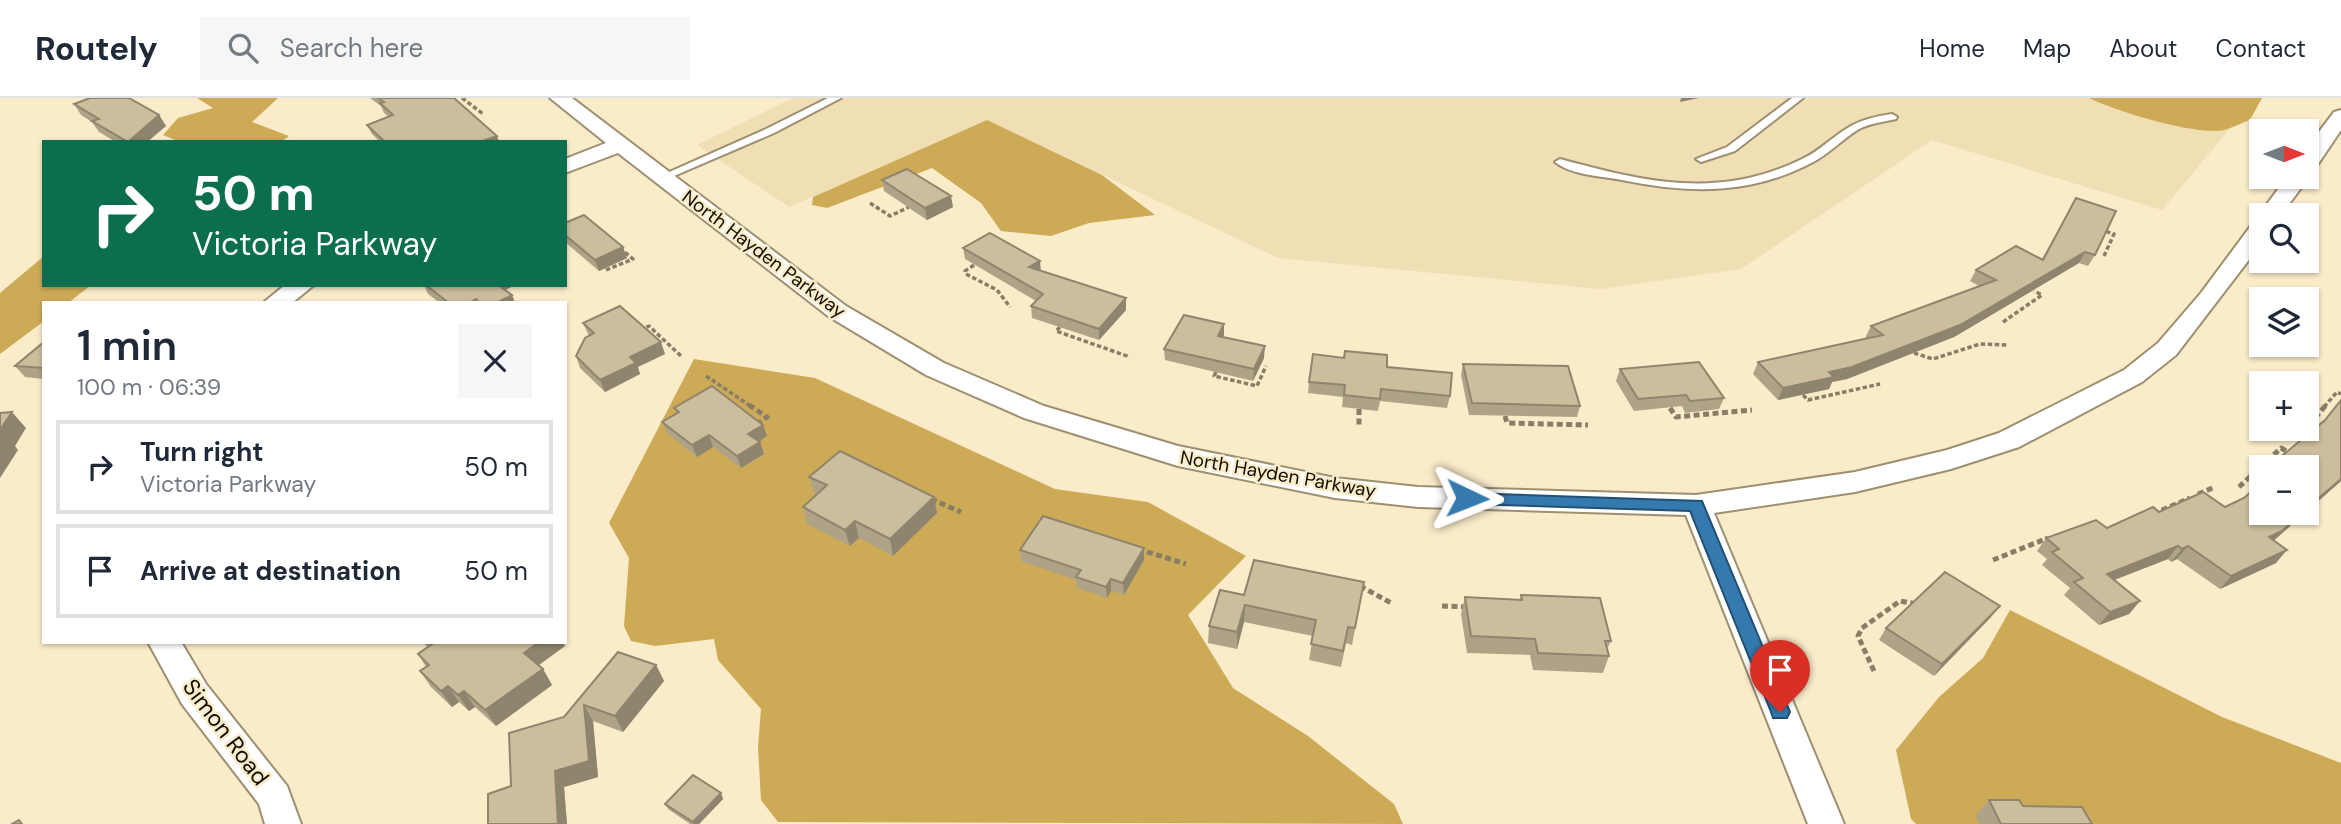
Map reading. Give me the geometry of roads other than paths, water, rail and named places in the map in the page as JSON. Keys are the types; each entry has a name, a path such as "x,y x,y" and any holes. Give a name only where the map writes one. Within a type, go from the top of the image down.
{"street":[{"name":"North Hayden Parkway","path":"560,98 860,327 934,369 1034,412 1178,456 1335,488 1418,497 1696,505 1855,482 1951,459 2009,440 2133,376 2166,349 2210,299 2249,245"},
{"path":"2319,147 2341,116"},
{"path":"567,166 620,145"},
{"path":"278,301 299,287"},
{"path":"1696,505 1826,824"},
{"name":"Simon Road","path":"165,644 194,694 274,797 283,824"}],"lane":[{"path":"663,177 770,131 836,98"},
{"path":"1701,159 1731,149 1798,98"},
{"path":"1560,162 1579,169 1671,188 1722,189 1769,179 1812,159 1850,128 1868,120 1892,117"}]}
